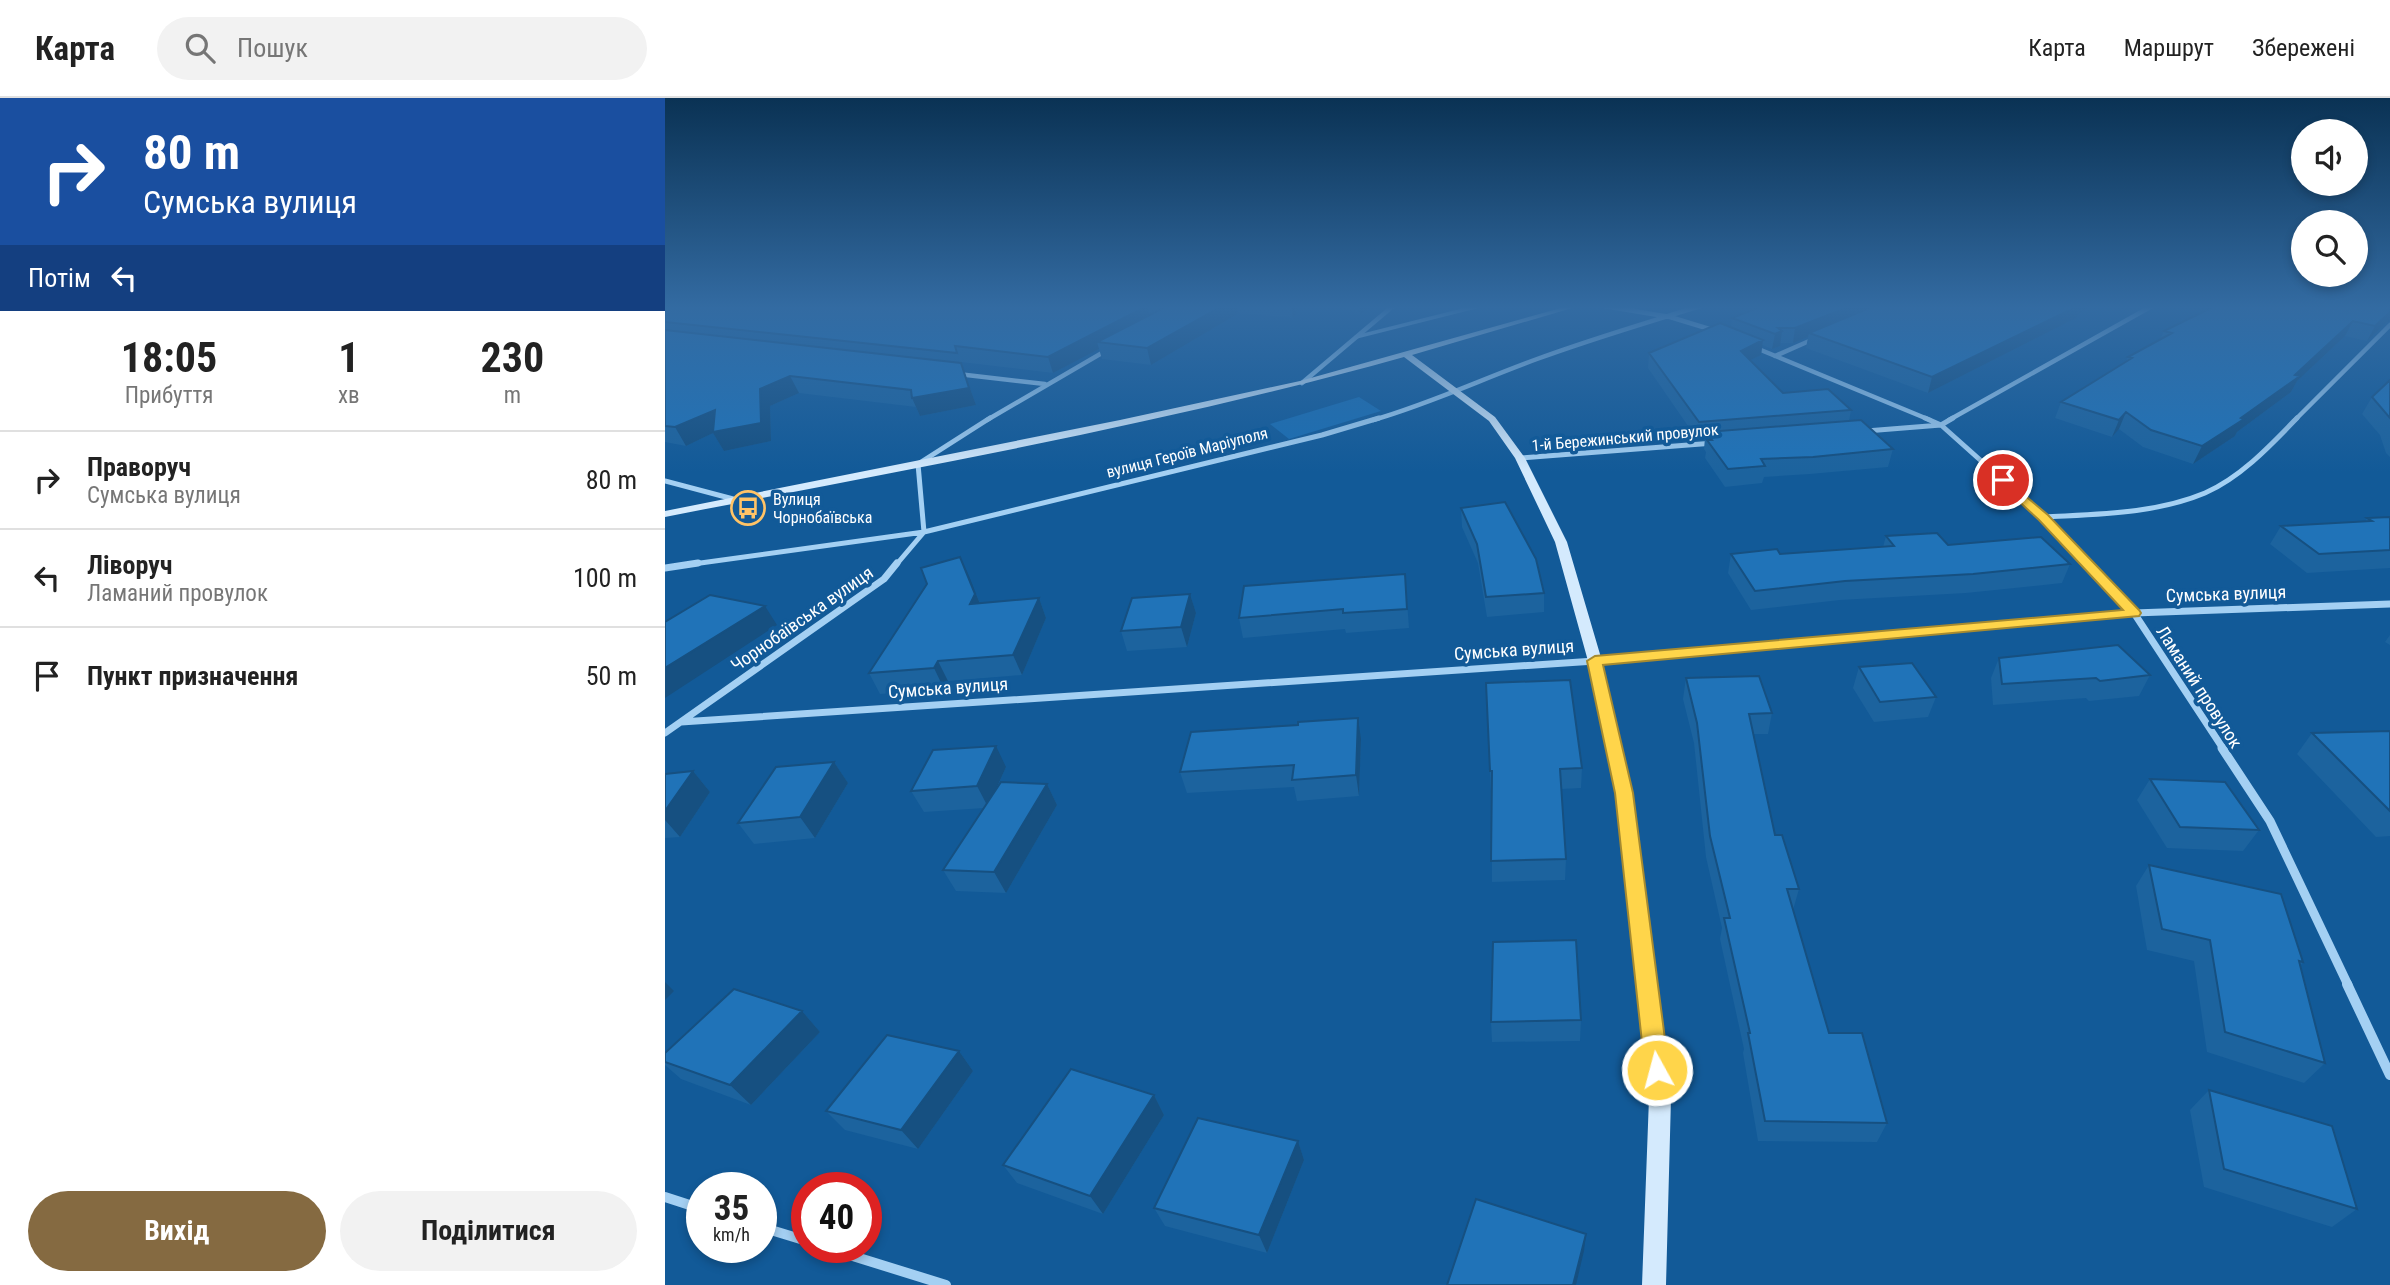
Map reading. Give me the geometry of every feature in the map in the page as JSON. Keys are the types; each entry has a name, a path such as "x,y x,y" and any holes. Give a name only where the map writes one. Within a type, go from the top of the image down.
{"street":[{"path":"918,464 1045,384 1086,361"},
{"path":"1302,383 1327,361"},
{"path":"665,514 1302,383 1383,361"},
{"path":"1416,361 1492,419 1520,458 1561,542 1595,661 1624,793 1660,1098 1654,1285"},
{"name":"вулиця Героїв Маріуполя","path":"665,568 924,532 1322,435 1418,407 1456,389 1530,361"},
{"name":"Ламаний провулок","path":"1788,361 1941,425 2044,517 2134,613 2270,821 2390,1075"},
{"path":"1860,431 1941,425 2054,361"},
{"path":"2044,517 2139,511 2205,493 2255,461 2354,361"},
{"path":"950,373 1045,384"},
{"name":"1-й Бережинський провулок","path":"1520,458 1724,442"},
{"path":"918,464 924,532"},
{"path":"665,481 737,500"},
{"name":"Чорнобаївська вулиця","path":"665,733 884,579 924,532"},
{"name":"Сумська вулиця","path":"681,722 1595,661 2134,613 2390,604"},
{"path":"665,1197 686,1204"},
{"path":"875,1263 946,1285"}],"shaded area":[{"path":"1359,397 1381,411 1289,439 1270,424"}],"building":[{"path":"665,361 947,361 961,363 969,388 912,398 911,390 790,376 760,389 761,423 713,432 715,410 675,427 665,426"},
{"path":"1655,361 1751,361 1783,393 1828,389 1851,410 1699,422"},
{"path":"1888,361 1964,361 1932,377"},
{"path":"2127,361 2310,361 2295,375 2300,376 2241,418 2244,419 2202,446 2151,430 2126,412 2119,420 2061,402"},
{"path":"2390,380 2390,418 2372,397"},
{"path":"1861,420 1893,449 1761,459 1765,466 1728,469 1707,440 1712,440 1706,432"},
{"path":"1505,502 1536,559 1544,593 1486,597 1477,544 1461,508"},
{"path":"2390,517 2390,550 2319,554 2281,526 2372,521 2367,518"},
{"path":"1937,533 1948,545 2041,537 2070,564 1973,574 1845,581 1755,591 1731,554 1777,549 1780,554 1894,546 1886,536"},
{"path":"960,557 975,594 970,604 1039,598 1013,655 938,661 934,668 869,673 927,584 921,568"},
{"path":"1405,574 1407,609 1343,613 1343,609 1239,618 1244,586"},
{"path":"1190,594 1181,627 1121,631 1132,598"},
{"path":"710,595 765,606 665,668 665,622"},
{"path":"2118,645 2150,675 2100,681 2096,678 2002,684 1999,658"},
{"path":"1912,663 1936,697 1880,702 1859,667"},
{"path":"1759,676 1772,713 1749,714 1775,835 1782,835 1799,889 1787,889 1829,1033 1862,1033 1887,1123 1765,1121 1750,1033 1724,918 1730,918 1710,836 1697,723 1686,678"},
{"path":"1570,680 1582,768 1560,769 1566,859 1491,861 1492,771 1486,683"},
{"path":"1358,718 1356,775 1292,780 1294,765 1180,772 1191,732"},
{"path":"2390,731 2390,811 2312,733"},
{"path":"996,746 977,786 911,791 933,750"},
{"path":"834,762 800,817 738,823 776,767"},
{"path":"693,771 665,811 665,774"},
{"path":"2150,779 2225,782 2259,830 2180,827"},
{"path":"1001,782 1047,784 994,872 943,870"},
{"path":"2149,865 2281,894 2303,962 2299,961 2325,1063 2225,1032 2210,940 2162,929"},
{"path":"1576,940 1581,1020 1491,1022 1493,942"},
{"path":"734,989 802,1011 730,1085 665,1062 665,1053"},
{"path":"887,1035 959,1051 901,1130 826,1111"},
{"path":"1071,1069 1154,1095 1090,1196 1003,1165"},
{"path":"2209,1090 2332,1126 2357,1209 2224,1169"},
{"path":"1198,1118 1298,1141 1259,1235 1154,1208"},
{"path":"1476,1199 1586,1234 1573,1285 1447,1285"}],"place":[{"name":"Вулиця Чорнобаївська","path":"748,508"}],"route":[{"path":"1657,1070 1624,793 1595,661 2134,613 2044,517 2003,480"}]}
